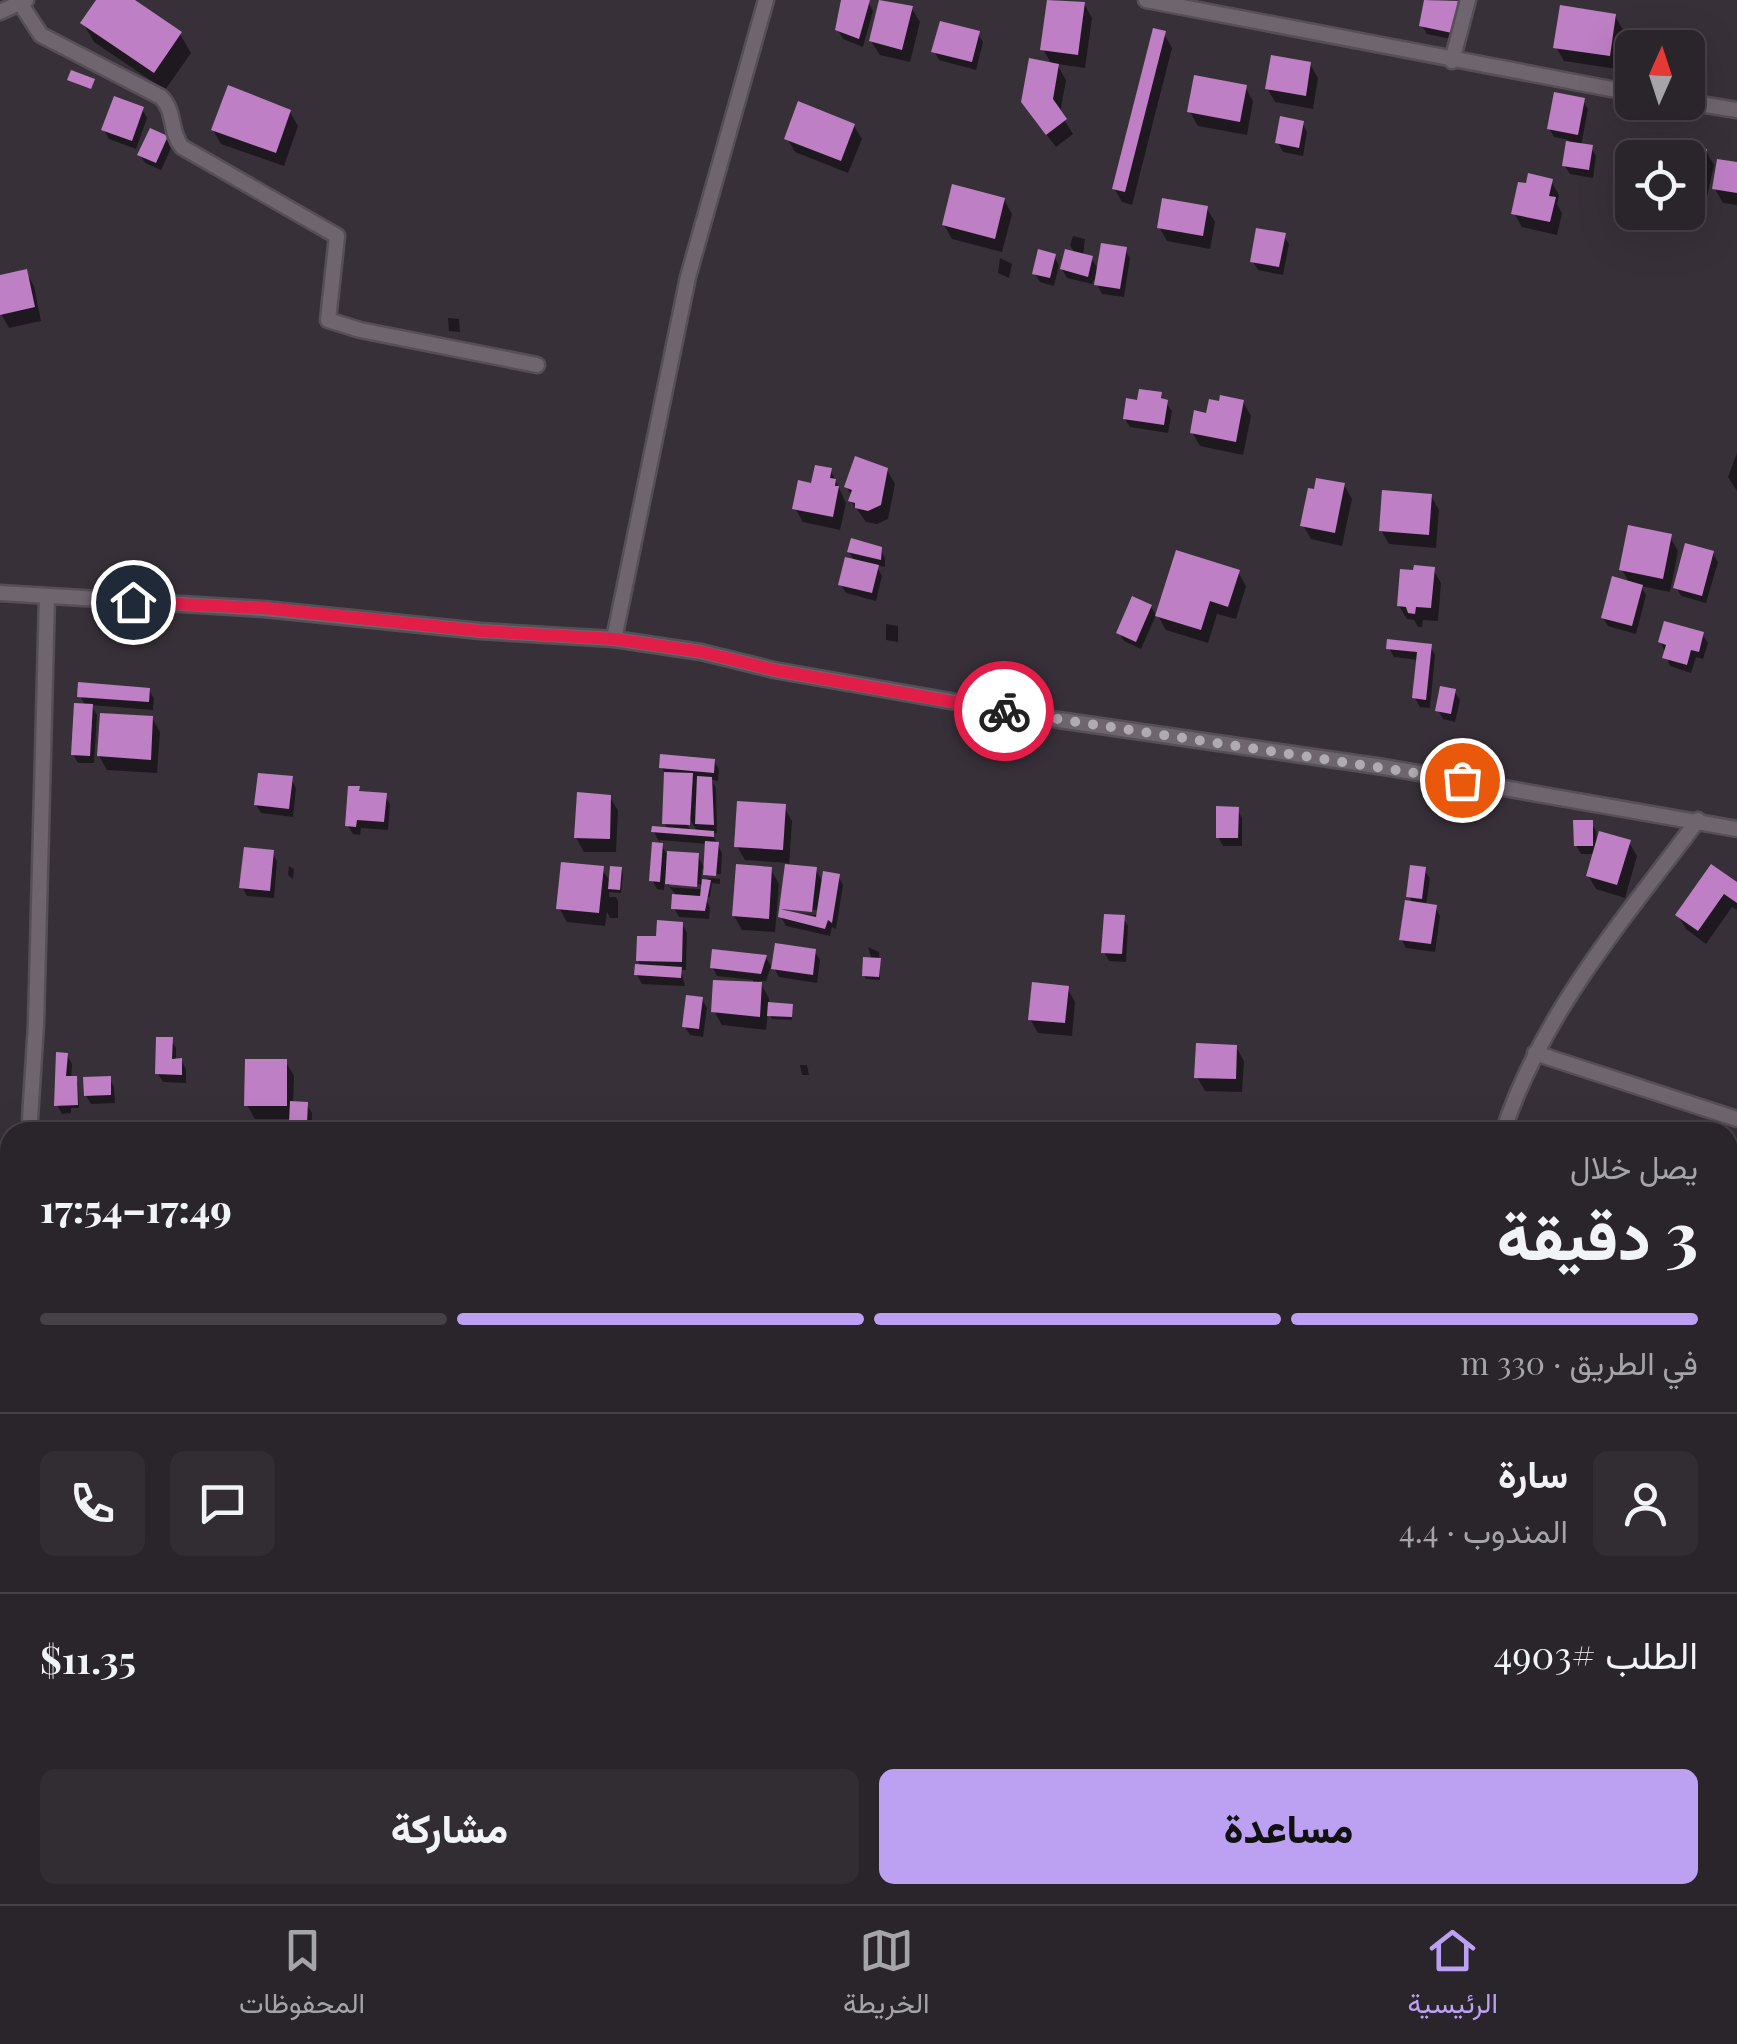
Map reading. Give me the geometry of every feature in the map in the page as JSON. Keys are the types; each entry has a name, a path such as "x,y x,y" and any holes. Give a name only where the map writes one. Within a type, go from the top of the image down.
{"street":[{"path":"614,639 688,277 766,0"},
{"path":"1146,0 1615,90"},
{"path":"1452,60 1468,0"},
{"path":"0,12 23,2 41,35 160,97 172,112 177,142 182,147 337,236 328,320 360,330 537,364"},
{"path":"1705,105 1737,110"},
{"path":"0,593 264,608 480,631 614,639 1059,720 1384,767 1737,829"},
{"path":"30,1119 47,597"},
{"path":"1507,1122 1535,1053 1568,992 1698,820"},
{"path":"1535,1053 1737,1118"}],"building":[{"path":"96,0 135,0 182,32 154,73 80,23"},
{"path":"841,0 870,0 859,39 835,30"},
{"path":"879,0 913,6 902,50 869,41"},
{"path":"1047,0 1085,2 1078,55 1040,50"},
{"path":"1424,0 1458,1 1452,33 1419,26"},
{"path":"1560,5 1616,14 1610,56 1553,48"},
{"path":"940,21 980,31 972,62 931,52"},
{"path":"1153,28 1166,31 1125,192 1112,189"},
{"path":"1271,55 1311,62 1306,96 1265,89"},
{"path":"1029,58 1059,64 1053,99 1067,119 1046,135 1021,102"},
{"path":"71,70 95,79 91,89 67,80"},
{"path":"1194,75 1247,85 1240,122 1187,112"},
{"path":"228,85 291,110 276,153 211,130"},
{"path":"1554,92 1585,98 1578,135 1547,129"},
{"path":"114,96 144,107 132,141 101,130"},
{"path":"798,101 855,124 841,161 784,139"},
{"path":"1280,116 1304,121 1299,148 1275,143"},
{"path":"150,128 168,136 156,163 137,155"},
{"path":"1566,141 1593,145 1589,170 1562,166"},
{"path":"1717,159 1737,162 1737,193 1712,189"},
{"path":"1528,173 1553,179 1549,196 1556,197 1550,222 1511,214 1518,182 1526,183"},
{"path":"952,184 1005,198 995,239 942,225"},
{"path":"1162,198 1208,206 1203,236 1157,228"},
{"path":"1256,228 1286,233 1279,267 1250,262"},
{"path":"1101,243 1127,247 1120,289 1094,285"},
{"path":"1038,249 1056,254 1050,278 1032,274"},
{"path":"1065,249 1093,256 1088,277 1060,269"},
{"path":"27,269 35,307 0,315 0,275"},
{"path":"1139,389 1162,392 1161,398 1168,400 1164,425 1123,419 1126,398 1137,400"},
{"path":"1220,395 1244,400 1236,442 1190,433 1194,410 1206,413 1209,399 1219,401"},
{"path":"855,456 888,468 881,505 868,511 855,508 855,503 848,501 852,490 844,487"},
{"path":"815,465 832,468 830,478 836,479 835,486 839,486 833,517 792,509 798,480 811,483"},
{"path":"1316,478 1345,483 1335,533 1300,526 1308,488 1314,489"},
{"path":"1382,490 1432,494 1429,535 1379,531"},
{"path":"1628,525 1672,534 1663,579 1619,570"},
{"path":"851,538 882,547 881,560 847,552"},
{"path":"1685,543 1714,551 1702,596 1673,588"},
{"path":"1176,550 1240,570 1228,607 1210,601 1201,630 1155,616"},
{"path":"845,557 879,565 872,593 838,585"},
{"path":"1414,565 1435,567 1431,608 1416,607 1415,614 1397,606 1400,569 1413,570"},
{"path":"1612,576 1643,585 1632,626 1601,618"},
{"path":"1132,596 1152,605 1136,642 1116,633"},
{"path":"1664,621 1704,632 1699,652 1691,650 1687,665 1662,658 1666,645 1658,642"},
{"path":"1387,639 1432,644 1426,700 1412,698 1417,652 1386,649"},
{"path":"78,682 150,688 149,702 77,697"},
{"path":"1440,686 1456,689 1451,714 1435,711"},
{"path":"74,703 93,704 90,756 71,755"},
{"path":"100,713 153,716 151,760 97,756"},
{"path":"660,754 715,759 714,773 659,768"},
{"path":"664,772 693,773 690,825 662,824"},
{"path":"258,773 293,776 289,809 254,805"},
{"path":"697,776 712,777 714,825 695,824"},
{"path":"348,786 387,793 384,822 357,820 356,827 345,826"},
{"path":"577,792 611,795 610,839 574,838"},
{"path":"737,801 786,804 783,850 734,847"},
{"path":"1216,806 1239,807 1238,838 1216,838"},
{"path":"1573,820 1593,820 1593,846 1574,846"},
{"path":"652,826 714,831 714,837 651,832"},
{"path":"1599,831 1631,840 1617,885 1586,876"},
{"path":"705,841 719,842 716,876 703,875"},
{"path":"652,842 663,843 660,882 649,881"},
{"path":"244,847 274,850 270,891 239,888"},
{"path":"667,851 699,853 697,887 665,884"},
{"path":"561,862 604,866 599,913 556,909"},
{"path":"736,864 772,867 769,919 732,916"},
{"path":"785,864 817,867 812,912 780,909 816,917 823,871 840,874 832,923 828,920 825,929 778,917"},
{"path":"1711,864 1737,882 1737,903 1724,894 1698,931 1675,915"},
{"path":"1410,865 1426,867 1422,899 1406,897"},
{"path":"610,866 622,867 620,890 608,889"},
{"path":"702,879 711,880 705,911 671,909 672,894 700,896"},
{"path":"1405,900 1437,905 1431,944 1399,940"},
{"path":"1104,914 1125,915 1122,954 1101,953"},
{"path":"657,920 683,922 682,962 636,961 637,936 656,936"},
{"path":"775,943 816,949 813,975 771,969"},
{"path":"712,949 767,955 761,974 710,968"},
{"path":"863,957 881,958 879,977 862,976"},
{"path":"635,964 682,967 681,978 634,975"},
{"path":"713,980 762,982 760,1017 711,1012"},
{"path":"1032,982 1069,986 1065,1023 1028,1020"},
{"path":"686,995 703,997 699,1029 682,1027"},
{"path":"768,1002 793,1004 792,1017 767,1016"},
{"path":"156,1037 173,1037 172,1059 182,1058 182,1075 155,1074"},
{"path":"1196,1043 1237,1045 1236,1079 1194,1078"},
{"path":"56,1052 68,1053 66,1076 77,1076 78,1105 54,1106"},
{"path":"245,1059 287,1059 287,1106 244,1106"},
{"path":"111,1076 111,1095 84,1096 83,1077"},
{"path":"290,1101 308,1102 307,1122 289,1122"}],"way so far":[{"path":"1004,711 1462,780"}],"route":[{"path":"133,602 264,608 480,631 614,639 702,652 774,670 1004,711"}]}
